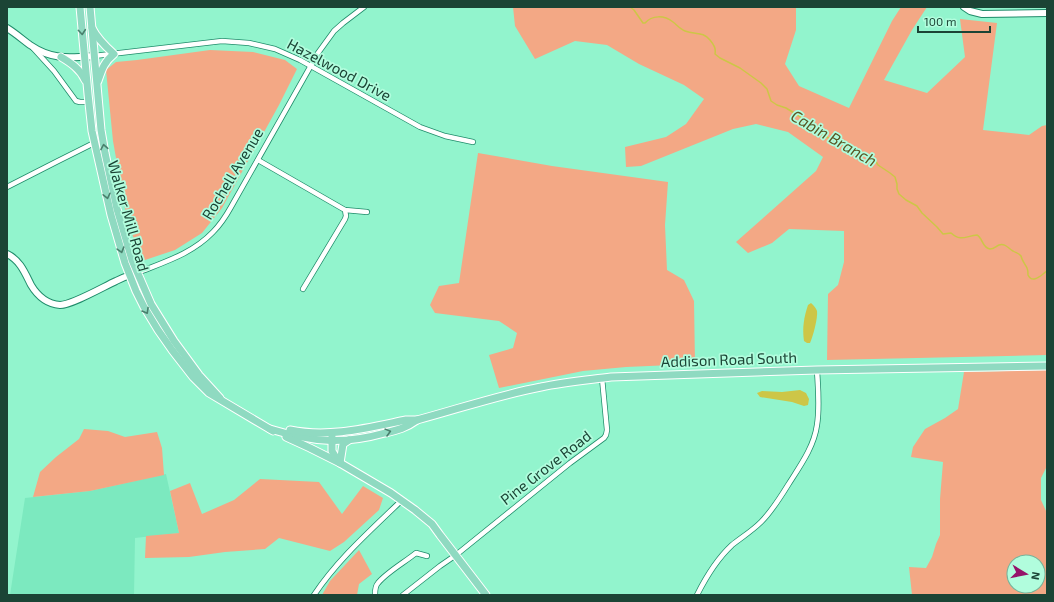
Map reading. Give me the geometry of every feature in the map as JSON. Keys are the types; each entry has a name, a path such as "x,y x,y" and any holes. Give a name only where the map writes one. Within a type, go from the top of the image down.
{"main road":[{"name":"Walker Mill Road","path":"80,7 88,102 94,143 111,215 125,263 133,274"},
{"name":"Walker Mill Road","path":"90,7 101,130 110,176 133,274 144,307 158,330 193,377 210,394 284,437 340,463 392,493 415,510 432,524 486,595"},
{"path":"91,26 99,38 114,54 104,64 96,85"},
{"path":"61,57 77,68 87,84"},
{"name":"Addison Road South","path":"332,437 406,420 416,420 540,387 602,378 817,370 1047,366"},
{"name":"Addison Road South","path":"267,427 290,435 306,438 332,437 349,440 370,437 408,427 416,420"},
{"path":"332,437 332,451 340,463"},
{"path":"340,463 343,444 349,440"}],"street":[{"name":"Rochell Avenue","path":"7,254 18,262 32,286 44,300 63,305 133,274 189,252 207,239 226,216 318,53 334,31 364,7"},
{"path":"964,7 970,11 982,14 1047,13"},
{"path":"7,28 43,53 57,57 94,56"},
{"name":"Hazelwood Drive","path":"94,56 212,42 253,44 296,58 420,127 445,136 473,142"},
{"path":"29,44 54,70 76,100 80,102 88,102"},
{"path":"7,187 94,143"},
{"path":"258,160 346,210 366,212"},
{"path":"303,289 345,219 346,210"},
{"path":"697,595 725,553 760,522 772,509 806,457 812,444 817,425 819,408 817,370"},
{"name":"Pine Grove Road","path":"456,555 570,462 606,436 607,430 602,378"},
{"path":"314,595 323,581 342,558 402,500"},
{"path":"374,595 377,584 391,571 416,554 427,556"},
{"path":"403,595 456,555"}],"shaded area":[{"path":"513,7 796,7 796,30 785,64 799,86 849,108 892,21 901,7 927,7 912,30 884,80 927,93 965,57 960,19 997,23 983,130 1029,135 1042,126 1047,125 1047,355 827,360 828,294 838,285 844,262 844,231 789,229 772,243 748,253 736,242 816,171 823,157 788,132 756,124 733,129 641,166 626,167 625,147 666,137 686,124 704,99 684,85 639,64 607,45 575,41 535,59 515,26"},
{"path":"210,50 253,52 285,60 297,69 279,105 222,208 202,233 175,250 142,261 127,220 113,141 106,70 116,62"},
{"path":"478,153 552,166 668,182 665,225 667,270 684,280 694,301 695,364 626,367 583,371 499,388 489,355 513,348 517,333 499,321 435,313 430,305 439,286 459,283"},
{"path":"811,303 817,311 817,318 810,343 807,343 804,341 803,332 805,314 808,305"},
{"path":"1047,370 1047,466 1041,478 1041,500 1047,513 1047,595 912,595 909,567 926,568 932,557 940,535 940,499 943,462 911,457 913,447 925,429 958,409 964,372"},
{"path":"800,390 806,393 809,399 808,405 804,406 792,402 760,397 757,393 762,391 782,392"},
{"path":"84,429 108,431 125,437 157,432 162,448 164,475 90,491 33,497 40,472 79,439"},
{"path":"166,474 179,533 135,538 134,595 10,595 25,498 90,491"},
{"path":"260,479 319,482 342,514 363,486 383,498 379,510 344,542 330,551 279,538 265,549 225,552 189,557 145,558 146,536 179,533 170,491 190,483 202,514 234,500"},
{"path":"359,550 372,574 359,584 357,595 322,595 330,581"}],"waterway":[{"name":"Cabin Branch","path":"630,7 634,10 643,23 651,18 662,17 670,20 685,31 705,35 714,47 715,54 740,68 761,83 767,89 771,101 804,119 830,139 844,142 853,150 869,155 875,160 878,165 895,177 899,194 917,206 943,234 951,233 961,238 977,235 985,247 990,249 999,245 1005,245 1021,256 1028,275 1032,279 1038,278 1047,271"}]}
